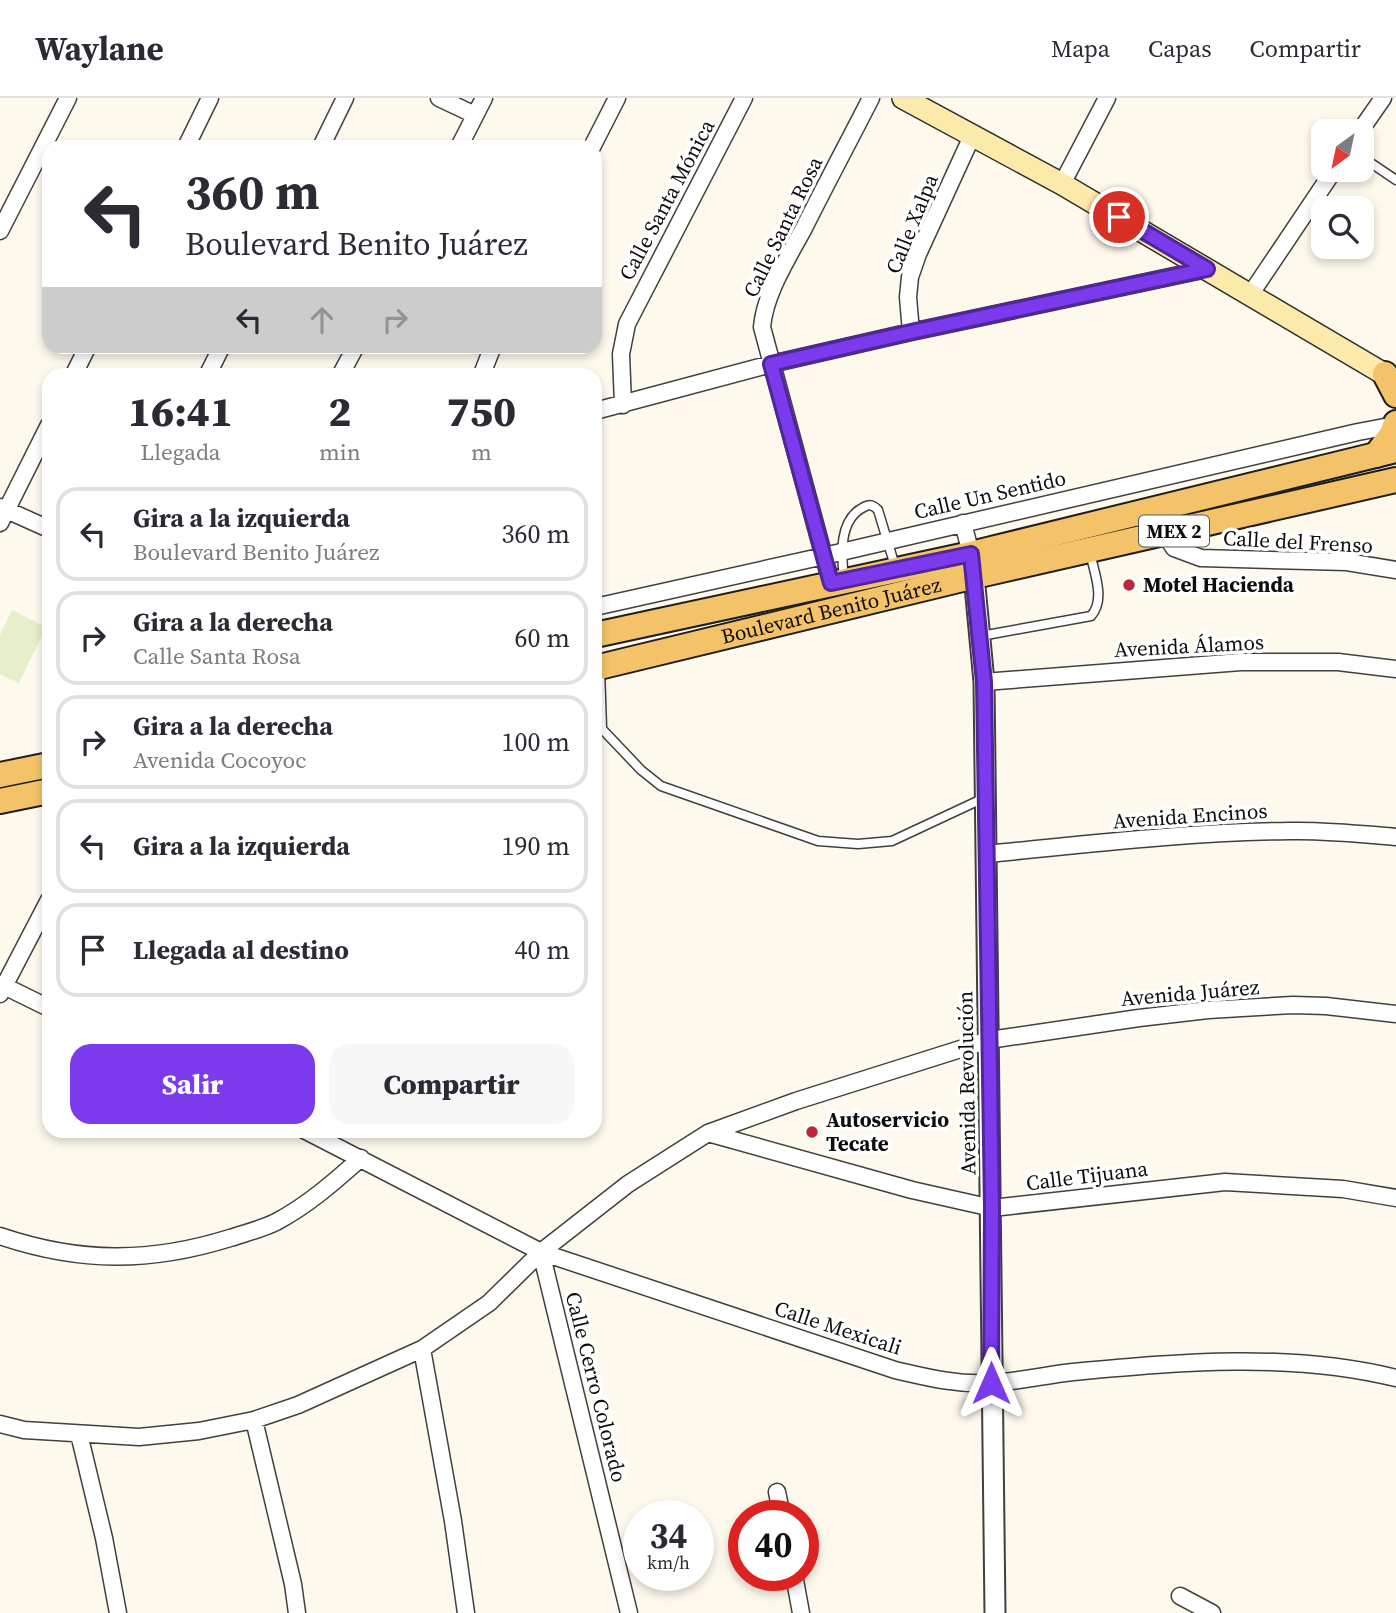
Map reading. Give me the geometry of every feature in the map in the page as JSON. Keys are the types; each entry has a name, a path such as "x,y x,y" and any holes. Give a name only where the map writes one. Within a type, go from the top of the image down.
{"main road":[{"path":"903,98 1062,184 1392,383"},
{"path":"1386,452 1396,424"},
{"name":"Boulevard Benito Juárez","path":"602,667 1386,452"},
{"name":"Boulevard Benito Juárez","path":"602,633 896,569 973,565 1089,550 1392,478"},
{"path":"0,775 42,766"},
{"path":"0,801 42,792"}],"street":[{"path":"47,140 68,98"},
{"path":"189,140 210,98"},
{"path":"324,140 345,98"},
{"path":"439,98 475,115"},
{"path":"462,140 484,98"},
{"path":"596,140 617,98"},
{"name":"Calle Santa Mónica","path":"623,405 621,354 627,324 744,98"},
{"name":"Calle Santa Rosa","path":"837,581 824,556 762,327 763,314 769,299 871,98"},
{"path":"1062,184 1107,98"},
{"path":"1368,119 1383,98"},
{"name":"Calle Xalpa","path":"911,332 908,297 910,277 972,136"},
{"path":"0,231 42,149"},
{"path":"1250,295 1326,182"},
{"path":"602,410 771,364 1207,269"},
{"name":"Calle Un Sentido","path":"602,605 1396,424"},
{"path":"42,438 2,513 42,526"},
{"path":"963,523 973,565"},
{"name":"Calle del Frenso","path":"1164,533 1174,548 1201,558 1348,562 1396,570"},
{"name":"Avenida Revolución","path":"973,565 984,682 996,1613"},
{"name":"Avenida Álamos","path":"984,682 1241,662 1338,662 1396,669"},
{"name":"Avenida Encinos","path":"987,854 1228,832 1292,831 1396,837"},
{"path":"42,913 1,988 42,1005"},
{"name":"Avenida Juárez","path":"0,1424 24,1430 139,1437 200,1431 254,1420 298,1405 422,1349 489,1303 541,1252 628,1184 708,1133 796,1101 989,1040 1209,1010 1293,1005 1396,1014"},
{"name":"Calle Tijuana","path":"708,1133 992,1208 1225,1182 1343,1189 1396,1198"},
{"name":"Calle Mexicali","path":"320,1138 541,1252 645,1289 895,1370 944,1381 991,1383 1071,1372 1221,1361 1316,1364 1396,1378"},
{"path":"0,1236 38,1249 81,1255 129,1257 181,1252 274,1223 323,1192 361,1158"},
{"name":"Calle Cerro Colorado","path":"541,1252 629,1613"},
{"path":"422,1349 453,1521 466,1613"},
{"path":"254,1420 293,1584 296,1613"},
{"path":"79,1434 104,1538 118,1613"},
{"path":"777,1492 779,1500"},
{"path":"797,1591 801,1613"},
{"path":"1180,1595 1212,1613"}],"lane":[{"path":"1374,165 1396,180"},
{"path":"837,581 849,520 853,513 867,505 873,505 878,510 896,569"},
{"path":"981,636 1091,616 1098,607 1099,594 1089,550"},
{"path":"602,734 661,786 818,841 858,844 892,841 986,797"}],"green space":[{"path":"12,610 42,625 42,635 19,683 0,674 0,635"}],"place":[{"name":"Motel Hacienda","path":"1129,585"},
{"name":"Autoservicio Tecate","path":"812,1132"}],"route":[{"path":"991,1383 992,1208 984,682 971,554 831,583 771,364 1207,269 1119,217"}]}
